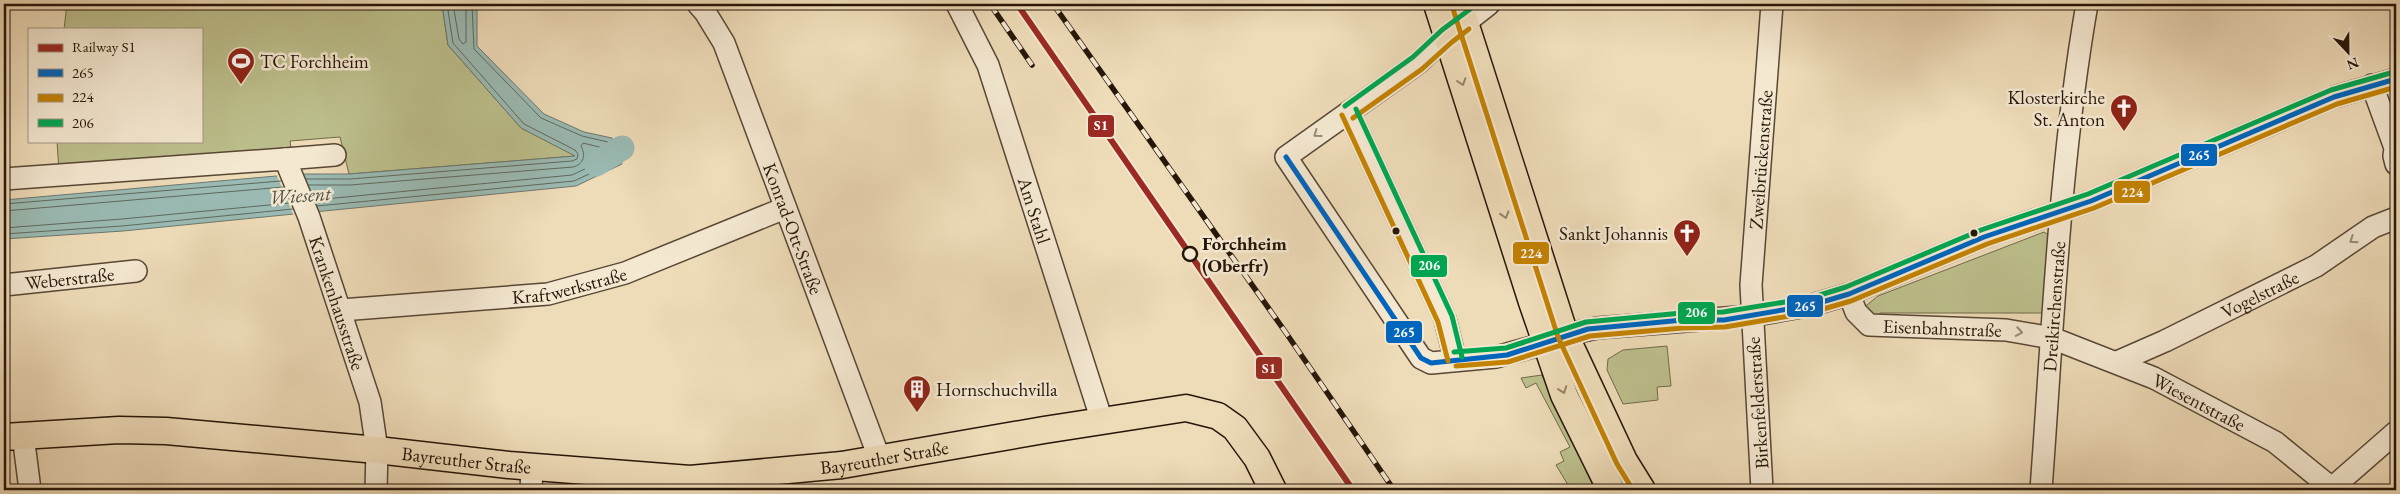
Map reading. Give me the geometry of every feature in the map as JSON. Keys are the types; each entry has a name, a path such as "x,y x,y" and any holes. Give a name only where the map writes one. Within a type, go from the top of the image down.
{"main road":[{"path":"1437,4 1457,21 1556,339 1564,395 1611,490"},
{"path":"1556,339 1642,490"},
{"name":"Bayreuther Straße","path":"13,436 119,430 166,431 377,450 531,479 633,475 712,484 880,460 1186,408 1218,416 1236,428 1247,443 1274,490"}],"street":[{"name":"Konrad-Ott-Straße","path":"698,4 724,43 880,460"},
{"name":"Am Stahl","path":"957,4 988,65 1102,421"},
{"path":"1489,4 1457,21 1418,63 1286,158 1421,358 1431,363 1507,355 1596,328 1751,316 1812,305 1849,294 1990,235 2060,213 2334,96 2396,79"},
{"name":"Zweibrückenstraße","path":"1751,316 1751,285 1762,120 1772,4"},
{"name":"Dreikirchenstraße","path":"2041,490 2060,213 2076,68 2087,4"},
{"path":"2372,85 2396,156"},
{"path":"1349,112 1445,320 1456,359"},
{"path":"4,180 287,164 335,155"},
{"name":"Krankenhausstraße","path":"287,164 308,214 370,402 377,450 376,490"},
{"name":"Kraftwerkstraße","path":"341,310 548,294 625,273 785,208"},
{"name":"Vogelstraße","path":"2117,362 2185,331 2316,266 2373,227 2396,218"},
{"name":"Weberstraße","path":"4,285 136,271"},
{"name":"Eisenbahnstraße","path":"1849,294 1856,312 1868,325 2006,330 2052,338"},
{"name":"Birkenfelderstraße","path":"1751,316 1757,379 1762,490"},
{"name":"Wiesentstraße","path":"2052,338 2154,378 2275,442 2333,489"},
{"path":"2333,489 2396,432"},
{"path":"13,436 30,490"}],"green space":[{"path":"67,4 442,4 448,45 521,128 576,156 349,174 340,137 290,141 292,154 59,171 57,142 202,142 202,28 64,28"},
{"path":"2044,232 2050,236 2046,313 1880,313 1872,320 1862,309 1878,296"},
{"path":"1667,346 1671,386 1657,387 1658,400 1623,404 1607,370 1608,359 1623,350"},
{"path":"1542,375 1595,490 1571,490 1556,465 1564,461 1560,452 1570,447 1536,383 1526,388 1521,378"}],"water":[{"path":"442,4 477,4 477,46 544,114 584,132 612,138 622,164 576,186 123,231 4,239 4,200 299,174 349,174 575,156 521,128 448,45"}],"pier":[{"path":"303,172 320,214 294,216 276,174"}],"waterway":[{"name":"Wiesent","path":"596,164 622,148"}],"railway":[{"path":"990,4 1032,65"},
{"path":"1053,4 1284,330 1394,490"}],"rail line":[{"name":"S1","path":"1017,4 1353,490"}],"transit line":[{"name":"206","path":"1345,106 1413,57 1442,30 1477,4"},
{"name":"224","path":"1452,6 1558,337 1617,464 1633,490"},
{"name":"224","path":"1353,118 1422,69 1469,29"},
{"name":"206","path":"1454,352 1506,348 1586,322 1682,313 1723,312 1810,298 1846,287 1981,230 2088,194 2331,90 2394,72"},
{"name":"265","path":"1286,157 1421,358 1431,363 1507,355 1588,329 1683,320 1724,320 1812,305 1849,294 1984,237 2091,201 2334,97 2396,79"},
{"name":"224","path":"1456,366 1508,362 1590,336 1683,328 1725,327 1813,312 1851,301 1987,244 2094,208 2337,104 2396,87"},
{"name":"206","path":"1356,109 1452,316 1462,357"},
{"name":"224","path":"1342,115 1438,322 1448,361"}],"place":[{"name":"TC Forchheim","path":"241,85"},
{"name":"Klosterkirche St. Anton","path":"2124,132"},
{"name":"Forchheim (Oberfr)","path":"1190,254"},
{"name":"Sankt Johannis","path":"1687,257"},
{"name":"Hornschuchvilla","path":"917,413"}]}
